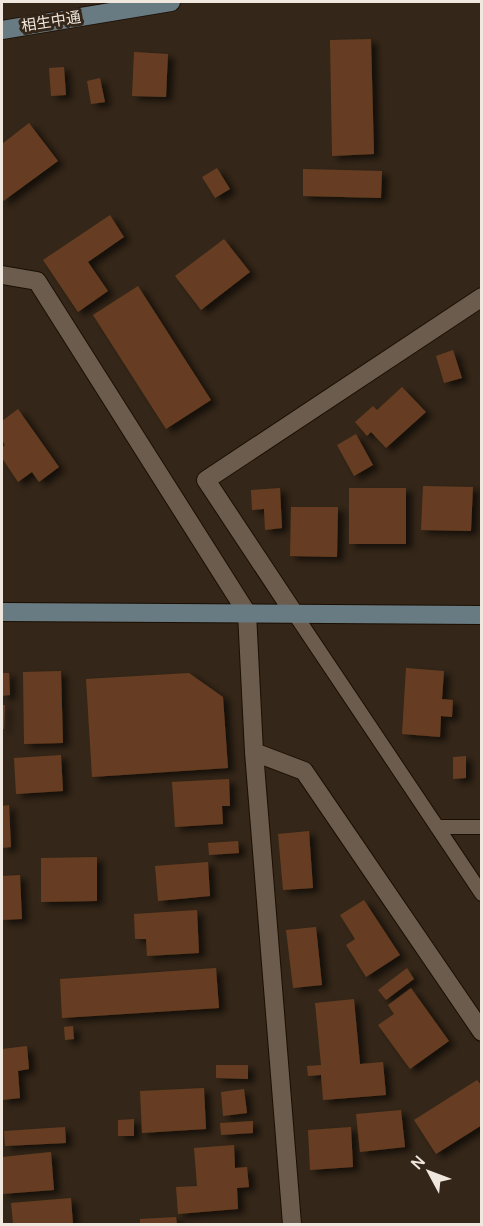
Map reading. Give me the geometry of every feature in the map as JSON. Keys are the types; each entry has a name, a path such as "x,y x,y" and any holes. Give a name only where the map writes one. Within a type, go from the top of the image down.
{"street":[{"name":"相生中通","path":"2,30 171,2"},
{"path":"2,275 36,281 247,613 254,752 292,1224"},
{"path":"294,613 206,480 482,297"},
{"path":"2,612 482,615"},
{"path":"254,752 304,771 482,1032"}],"lane":[{"path":"294,613 482,894"},
{"path":"437,827 482,827"}],"building":[{"path":"371,39 374,154 332,156 330,40"},
{"path":"134,52 168,54 166,97 132,96"},
{"path":"64,67 66,95 51,96 49,68"},
{"path":"100,78 105,102 91,104 87,81"},
{"path":"29,123 58,161 2,202 2,144"},
{"path":"217,168 230,189 215,198 202,177"},
{"path":"303,169 382,171 381,198 303,196"},
{"path":"110,215 124,237 88,262 108,291 78,312 43,260"},
{"path":"224,239 250,272 201,310 175,276"},
{"path":"138,286 211,400 166,429 93,315"},
{"path":"453,350 462,378 444,383 436,356"},
{"path":"402,387 426,412 386,448 371,432 367,436 355,422 373,406 377,410"},
{"path":"18,409 59,467 39,482 32,472 18,482 2,458 2,448 5,445 2,440 2,421"},
{"path":"356,434 373,465 354,476 337,445"},
{"path":"423,486 473,487 471,531 421,530"},
{"path":"280,488 282,528 265,530 264,509 252,510 251,490"},
{"path":"349,488 406,488 406,544 349,544"},
{"path":"291,507 338,507 337,557 290,556"},
{"path":"406,668 444,671 442,699 453,700 452,717 441,716 440,737 402,734"},
{"path":"61,671 63,743 24,744 23,672"},
{"path":"2,673 9,673 10,695 2,696"},
{"path":"189,673 223,697 228,768 92,777 86,679"},
{"path":"2,705 5,705 4,729 2,729"},
{"path":"61,755 63,791 16,794 14,758"},
{"path":"466,756 466,778 453,779 453,757"},
{"path":"229,779 230,806 222,806 223,824 175,827 172,782"},
{"path":"9,805 11,847 2,848 2,806"},
{"path":"309,831 313,888 283,890 278,834"},
{"path":"238,841 239,853 209,855 208,843"},
{"path":"97,857 97,901 41,902 41,858"},
{"path":"208,862 210,896 158,901 155,866"},
{"path":"20,875 22,919 2,920 2,876"},
{"path":"364,900 400,955 366,977 346,945 355,939 340,915"},
{"path":"197,910 199,953 147,956 146,939 135,939 134,914"},
{"path":"316,927 322,985 293,988 286,930"},
{"path":"216,968 219,1008 62,1018 60,979"},
{"path":"407,968 414,979 386,1000 378,990"},
{"path":"411,988 449,1041 410,1069 378,1025 394,1014 388,1005"},
{"path":"354,999 360,1064 383,1062 386,1095 323,1100 321,1075 308,1076 307,1066 321,1065 315,1003"},
{"path":"73,1026 74,1039 65,1040 64,1027"},
{"path":"27,1046 29,1069 18,1071 20,1098 2,1100 2,1049"},
{"path":"216,1065 248,1065 248,1079 216,1078"},
{"path":"477,1080 482,1086 482,1125 436,1154 414,1120"},
{"path":"204,1088 206,1129 142,1133 140,1091"},
{"path":"244,1089 247,1113 223,1116 221,1092"},
{"path":"401,1110 405,1147 360,1152 356,1114"},
{"path":"134,1119 134,1136 118,1136 118,1120"},
{"path":"253,1121 253,1133 221,1135 220,1123"},
{"path":"65,1127 66,1143 5,1146 4,1131"},
{"path":"351,1127 353,1167 310,1170 308,1130"},
{"path":"234,1145 235,1168 247,1167 249,1187 237,1188 238,1209 178,1214 176,1187 197,1186 194,1148"},
{"path":"51,1152 54,1190 2,1194 2,1157"},
{"path":"71,1198 73,1224 13,1224 11,1203"},
{"path":"176,1217 177,1224 140,1224 140,1219"}]}
